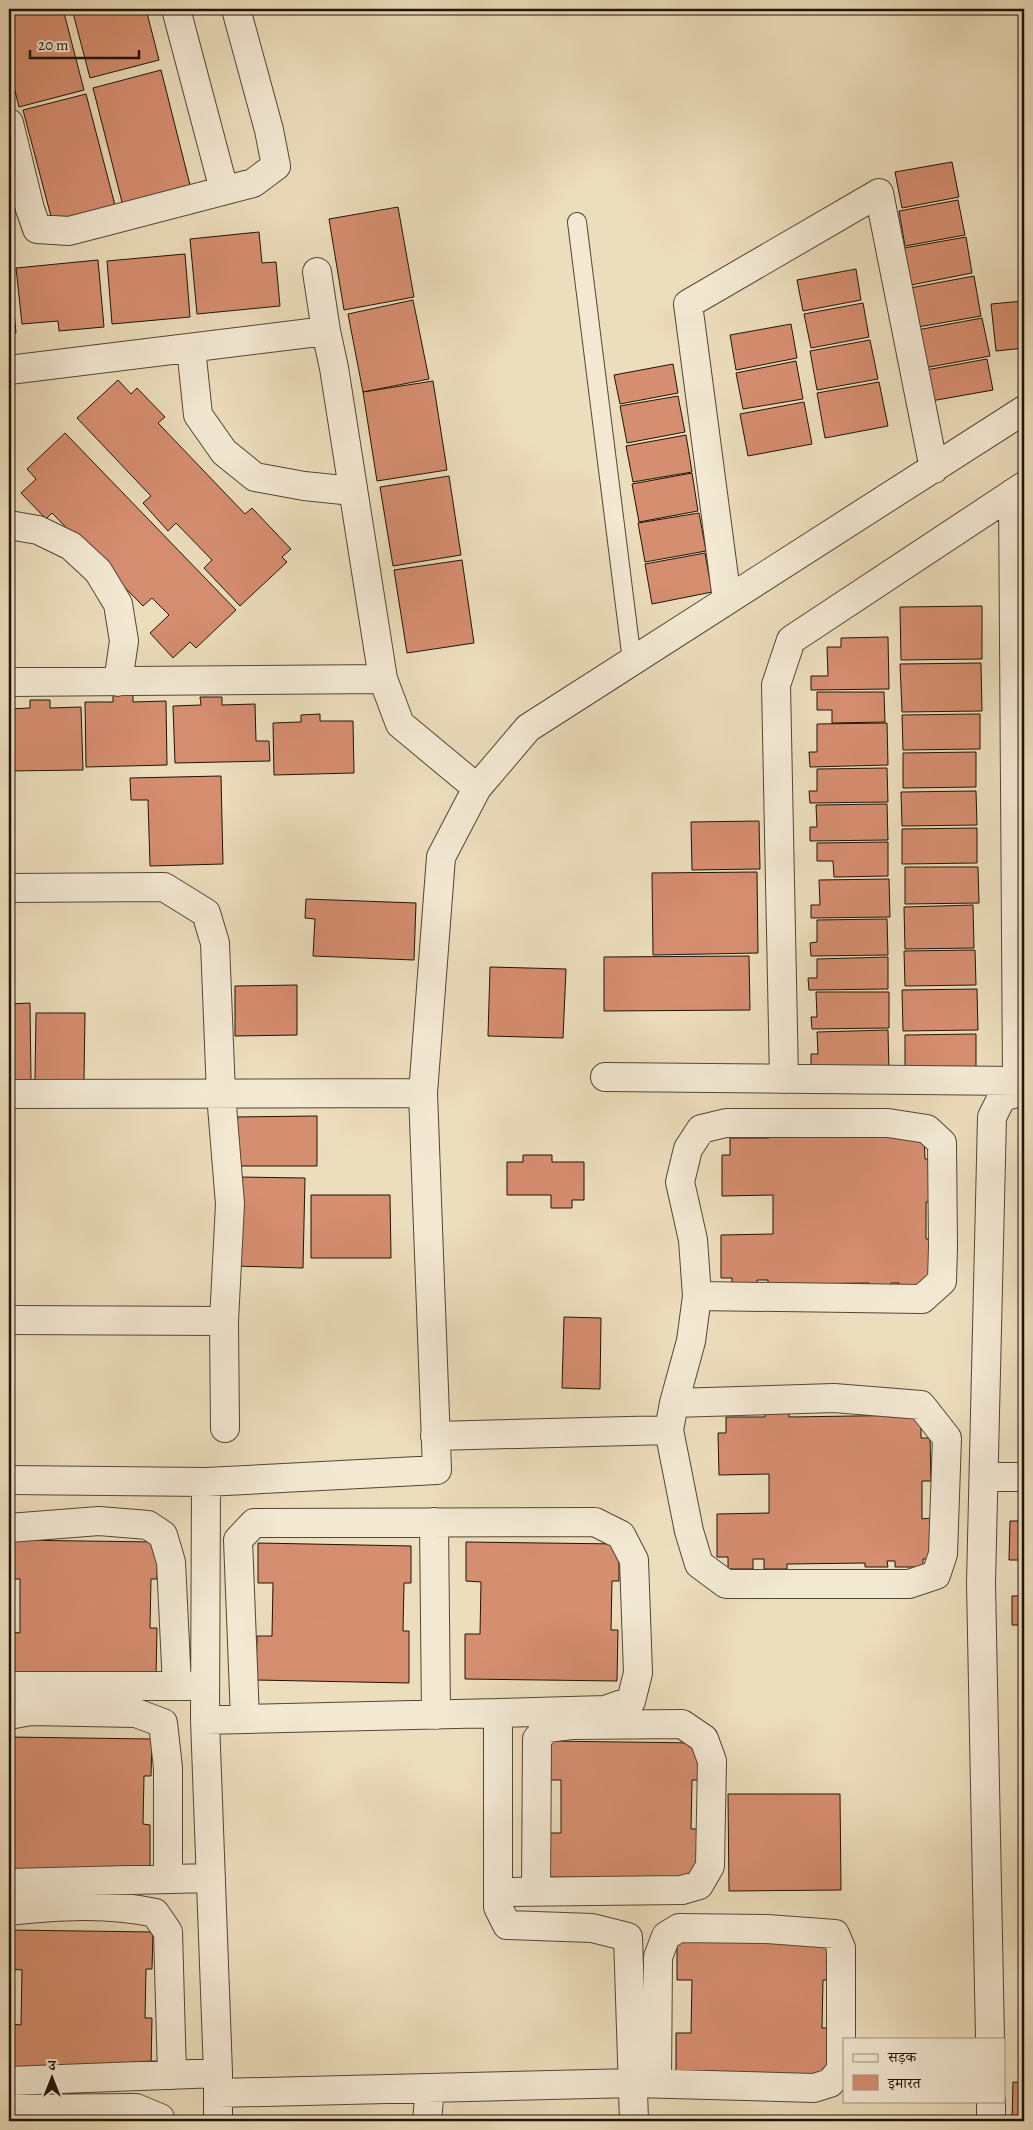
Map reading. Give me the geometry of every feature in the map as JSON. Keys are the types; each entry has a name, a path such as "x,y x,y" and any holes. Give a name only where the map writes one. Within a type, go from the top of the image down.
{"street":[{"path":"176,9 224,190"},
{"path":"9,123 37,229 69,232 253,183 276,166 269,130 236,9"},
{"path":"727,600 688,304 879,193 934,469"},
{"path":"317,272 383,679 400,724 477,788"},
{"path":"9,370 326,331"},
{"path":"191,348 198,416 224,452 255,477 304,486 353,491"},
{"path":"9,1480 206,1482 437,1470 423,1093 441,857 477,788 528,728 1024,410"},
{"path":"784,1079 776,685 791,640 1019,490"},
{"path":"1019,490 1022,1084"},
{"path":"9,525 38,530 71,546 98,571 118,604 124,641 118,682"},
{"path":"9,682 383,679"},
{"path":"9,888 164,887 206,913 215,944 222,1094 230,1204 224,1321 225,1428"},
{"path":"605,1078 784,1079 1022,1084"},
{"path":"990,2038 981,1583 992,1117 1002,1097 1022,1084"},
{"path":"9,1094 423,1093"},
{"path":"674,1403 834,1398 921,1405 947,1438 943,1554 936,1575 909,1584 726,1584 699,1564 689,1531 669,1430 674,1403 691,1341 697,1296 694,1240 680,1182 688,1149 701,1129 726,1123 888,1123 927,1129 942,1143 942,1281 922,1299 697,1296"},
{"path":"9,1320 224,1321"},
{"path":"435,1436 669,1430"},
{"path":"985,1477 1024,1477"},
{"path":"206,1482 205,1720 218,2121"},
{"path":"9,1528 99,1521 148,1525 164,1535 171,1562 177,1686"},
{"path":"434,1522 436,1715"},
{"path":"205,1720 498,1714 605,1710 631,1701 638,1673 634,1560 621,1535 595,1522 254,1523 238,1540 246,1719"},
{"path":"9,1686 205,1686"},
{"path":"9,1716 31,1711 136,1714 164,1722 168,1768 168,1879"},
{"path":"498,1714 498,1907 507,1925 592,1928 628,1937 646,2083"},
{"path":"498,1892 536,1892 682,1890 699,1885 710,1866 712,1761 704,1739 682,1724 571,1725 547,1728 537,1739 536,1892"},
{"path":"9,1883 211,1878"},
{"path":"9,1911 61,1905 130,1907 154,1913 168,1932 172,2075"},
{"path":"9,2081 172,2075 218,2083 430,2088 646,2083 814,2088 830,2083 841,2070 841,1948 835,1934 766,1929 679,1928 666,1936 658,1957 646,2083 634,2121"},
{"path":"427,2121 430,2088"},
{"path":"991,2102 991,2121"},
{"path":"9,2109 136,2108 160,2118 161,2121"}],"lane":[{"path":"577,222 632,661"}],"building":[{"path":"63,9 84,90 19,107 9,67 9,10"},
{"path":"72,9 146,9 159,60 90,78"},
{"path":"161,70 192,193 124,210 93,88"},
{"path":"86,94 116,209 53,224 23,110"},
{"path":"952,162 959,197 902,208 895,172"},
{"path":"958,200 965,235 905,246 899,211"},
{"path":"398,207 414,297 344,310 329,219"},
{"path":"259,232 262,263 276,262 280,306 197,314 190,239"},
{"path":"966,237 972,273 911,285 904,248"},
{"path":"185,254 190,317 112,324 107,261"},
{"path":"9,260 16,333 9,333"},
{"path":"98,260 104,327 59,331 58,321 22,324 16,268"},
{"path":"856,269 861,300 803,311 797,280"},
{"path":"974,276 981,316 918,327 910,288"},
{"path":"413,300 429,379 363,392 348,314"},
{"path":"1023,301 1024,348 996,351 991,304"},
{"path":"863,303 869,337 811,348 804,314"},
{"path":"982,318 990,356 924,368 917,330"},
{"path":"791,324 797,358 736,370 730,335"},
{"path":"870,340 878,379 817,390 810,351"},
{"path":"987,359 993,390 931,401 926,370"},
{"path":"796,361 803,399 743,409 736,373"},
{"path":"673,364 678,393 620,404 614,375"},
{"path":"118,380 131,394 137,388 165,417 158,423 245,514 252,508 291,549 282,557 287,562 240,606 204,568 212,560 176,523 168,531 143,503 151,496 77,418"},
{"path":"433,381 447,470 377,481 363,392"},
{"path":"879,382 888,426 825,438 817,393"},
{"path":"678,396 685,432 627,443 620,406"},
{"path":"804,402 812,444 748,456 740,414"},
{"path":"65,433 236,610 196,648 190,642 173,658 150,633 169,615 152,598 143,606 52,513 46,519 21,493 36,479 27,469"},
{"path":"686,435 692,472 633,482 626,446"},
{"path":"692,473 698,511 639,522 632,484"},
{"path":"449,476 461,555 393,566 380,487"},
{"path":"699,513 706,551 645,562 638,523"},
{"path":"705,553 712,592 652,604 645,564"},
{"path":"462,560 474,643 407,653 394,570"},
{"path":"982,606 982,659 901,660 900,607"},
{"path":"888,637 889,689 811,690 811,676 828,676 827,647 841,647 841,638"},
{"path":"981,663 982,711 902,712 900,664"},
{"path":"817,692 884,692 885,722 832,723 832,710 817,710"},
{"path":"133,693 133,702 166,701 167,765 86,767 85,702 113,702 113,694"},
{"path":"200,697 222,697 222,705 255,704 256,741 269,741 270,761 175,763 173,706 201,705"},
{"path":"30,700 50,700 50,708 81,707 83,770 9,771 9,709 30,708"},
{"path":"320,714 320,721 353,721 354,773 274,775 273,723 301,722 301,715"},
{"path":"980,714 980,749 903,750 902,715"},
{"path":"887,723 888,765 810,767 809,752 817,752 817,724"},
{"path":"976,752 976,787 903,788 903,753"},
{"path":"887,768 888,802 810,803 809,791 817,791 817,769"},
{"path":"221,776 223,864 150,866 148,800 131,800 130,778"},
{"path":"976,791 977,825 902,826 901,792"},
{"path":"887,804 888,840 810,841 810,827 817,827 816,805"},
{"path":"759,821 760,869 692,870 691,822"},
{"path":"977,828 977,863 902,864 902,829"},
{"path":"888,842 888,876 834,877 833,861 817,861 817,843"},
{"path":"905,867 978,867 979,903 905,904"},
{"path":"757,872 758,953 653,955 652,873"},
{"path":"889,879 890,917 811,918 811,905 820,905 819,880"},
{"path":"306,899 416,903 414,960 313,956 315,919 305,918"},
{"path":"973,905 974,948 905,949 904,907"},
{"path":"887,919 888,955 811,956 810,943 817,942 817,920"},
{"path":"975,950 976,985 905,986 904,951"},
{"path":"749,956 750,1010 604,1011 604,957"},
{"path":"888,957 888,989 809,990 808,978 817,978 817,959"},
{"path":"490,967 566,969 563,1038 488,1036"},
{"path":"297,985 297,1035 235,1036 235,986"},
{"path":"977,989 978,1030 903,1031 902,990"},
{"path":"816,992 889,992 889,1028 812,1029 811,1017 817,1017"},
{"path":"30,1003 31,1081 9,1081 9,1004"},
{"path":"36,1013 85,1013 84,1080 35,1080"},
{"path":"888,1030 889,1072 811,1073 811,1054 818,1054 817,1032"},
{"path":"976,1034 976,1076 905,1076 905,1035"},
{"path":"317,1116 317,1166 233,1166 233,1117"},
{"path":"1021,1124 1024,1124 1024,1207 1023,1207"},
{"path":"769,1134 793,1134 793,1137 924,1135 925,1159 934,1159 934,1202 926,1202 926,1239 934,1239 936,1280 927,1287 899,1288 899,1283 891,1283 891,1288 869,1289 869,1283 791,1284 768,1290 768,1280 757,1280 757,1290 732,1290 732,1278 721,1278 721,1235 773,1234 773,1195 722,1196 722,1155 730,1155 730,1138 769,1138"},
{"path":"523,1155 552,1155 552,1162 584,1162 584,1200 572,1200 572,1208 551,1208 551,1195 507,1195 507,1162 523,1162"},
{"path":"238,1177 305,1178 303,1268 235,1266"},
{"path":"311,1195 390,1195 391,1258 311,1258"},
{"path":"564,1317 601,1318 600,1389 562,1388"},
{"path":"789,1412 789,1417 921,1415 921,1438 930,1438 931,1481 922,1481 922,1519 931,1518 931,1559 923,1559 923,1567 895,1567 895,1561 887,1561 888,1567 865,1567 865,1563 787,1564 787,1569 764,1569 764,1559 753,1559 753,1569 728,1569 728,1557 717,1557 717,1514 769,1513 769,1474 719,1475 718,1433 726,1433 726,1417 765,1417 765,1413"},
{"path":"1019,1497 1024,1497 1024,1625 1012,1625 1012,1596 1019,1596 1019,1560 1009,1560 1010,1521 1019,1521"},
{"path":"9,1540 158,1542 157,1579 151,1579 150,1628 157,1628 156,1679 9,1677 9,1632 20,1633 20,1579 9,1579"},
{"path":"466,1542 619,1544 619,1581 612,1581 611,1630 618,1630 617,1681 465,1679 465,1634 480,1634 481,1582 466,1581"},
{"path":"258,1543 411,1546 411,1583 404,1583 403,1631 409,1631 409,1683 256,1680 257,1636 272,1636 273,1583 258,1583"},
{"path":"9,1737 152,1739 151,1776 144,1776 143,1824 150,1825 150,1876 9,1874 9,1829 13,1829 14,1776 9,1776"},
{"path":"546,1741 699,1743 698,1780 692,1780 691,1829 698,1829 697,1879 545,1877 545,1833 561,1833 561,1780 546,1780"},
{"path":"728,1794 840,1794 841,1890 729,1891"},
{"path":"9,1930 153,1932 152,1969 146,1969 145,2018 152,2018 151,2069 9,2067 9,2024 21,2025 22,1970 9,1969"},
{"path":"677,1941 830,1943 830,1980 823,1980 822,2028 828,2028 828,2080 676,2077 676,2033 691,2033 692,1980 677,1980"},
{"path":"1013,2082 1024,2083 1024,2121 1012,2121"}]}
